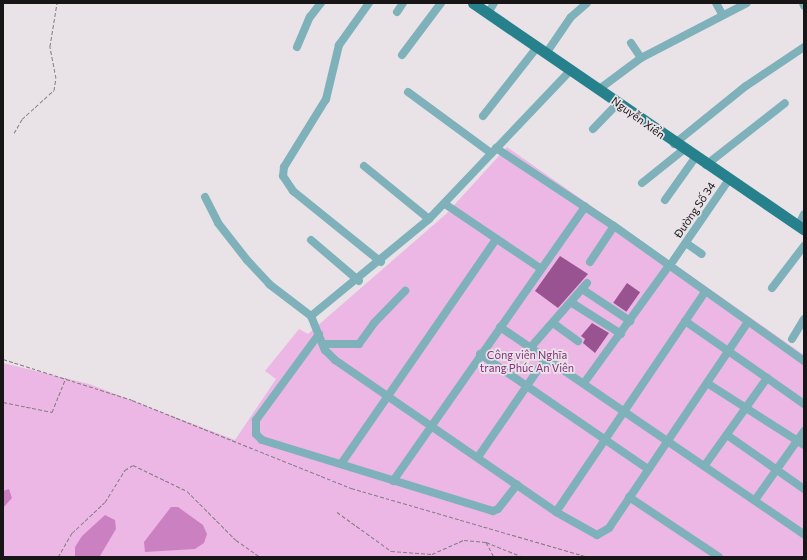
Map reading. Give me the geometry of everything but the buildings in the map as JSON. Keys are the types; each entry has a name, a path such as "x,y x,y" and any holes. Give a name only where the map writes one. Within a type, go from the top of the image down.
{"main road":[{"name":"Nguyễn Xiển","path":"473,3 542,49 728,181 801,228"}],"street":[{"path":"297,47 310,17 321,3"},
{"path":"369,3 338,45 326,99 283,172 288,186 381,262"},
{"path":"397,12 403,3"},
{"path":"402,55 441,3"},
{"path":"488,13 494,3"},
{"path":"483,116 542,49 587,3"},
{"path":"716,3 722,14"},
{"path":"598,90 641,58 722,14 747,3"},
{"path":"631,43 641,58"},
{"path":"642,183 746,86 804,47"},
{"path":"311,316 359,281 429,220 571,70"},
{"path":"408,92 493,151 585,207 671,264 705,292 804,361"},
{"path":"593,129 618,103"},
{"path":"706,165 785,103"},
{"path":"665,200 695,158"},
{"path":"364,166 429,220"},
{"name":"Đường Số 34","path":"584,383 622,334 728,181"},
{"path":"205,197 221,228 247,260 272,286 311,316 323,344 335,360 387,394 556,512 592,534 601,535 629,497 748,322"},
{"path":"445,204 540,268"},
{"path":"393,481 540,268 585,207"},
{"path":"801,228 804,214"},
{"path":"590,262 614,226"},
{"path":"341,464 387,394 496,239"},
{"path":"311,240 359,281"},
{"path":"686,243 702,254"},
{"path":"772,288 804,246"},
{"path":"531,347 545,327 553,323 572,303 584,286 630,321"},
{"path":"323,344 359,344 374,322 405,291"},
{"path":"556,512 705,292"},
{"path":"572,303 622,334"},
{"path":"792,339 804,319"},
{"path":"685,321 804,404"},
{"path":"553,323 578,341"},
{"path":"500,327 667,439 804,534"},
{"path":"319,334 256,420 254,428 262,440 493,511 498,509 517,485"},
{"path":"480,354 648,469"},
{"path":"478,457 546,358"},
{"path":"705,466 767,378"},
{"path":"707,383 800,443"},
{"path":"755,500 777,470 800,443 804,431"},
{"path":"727,435 804,489"},
{"path":"629,497 719,557"}],"path":[{"path":"14,133 22,119 54,90 56,78 50,46 57,3"},
{"path":"3,359 66,378 351,488 589,557"},
{"path":"3,402 52,412 66,378"},
{"path":"58,557 72,533 105,502 125,470 133,465 187,491 209,509 236,540 260,557"},
{"path":"337,512 392,551 418,555 443,551 464,540 486,542 524,557"},
{"path":"486,542 494,557"}],"green space":[{"name":"Công viên Nghĩa trang Phúc An Viên","path":"507,147 804,355 804,557 3,557 3,363 89,384 235,440 276,379 265,371 299,329 308,334 446,214"}],"shaded area":[{"path":"9,489 12,498 3,508 3,491"},
{"path":"171,507 178,507 203,525 207,534 204,543 195,549 145,552 144,542"},
{"path":"105,515 115,520 116,529 100,556 75,557 75,547 82,536"}]}
